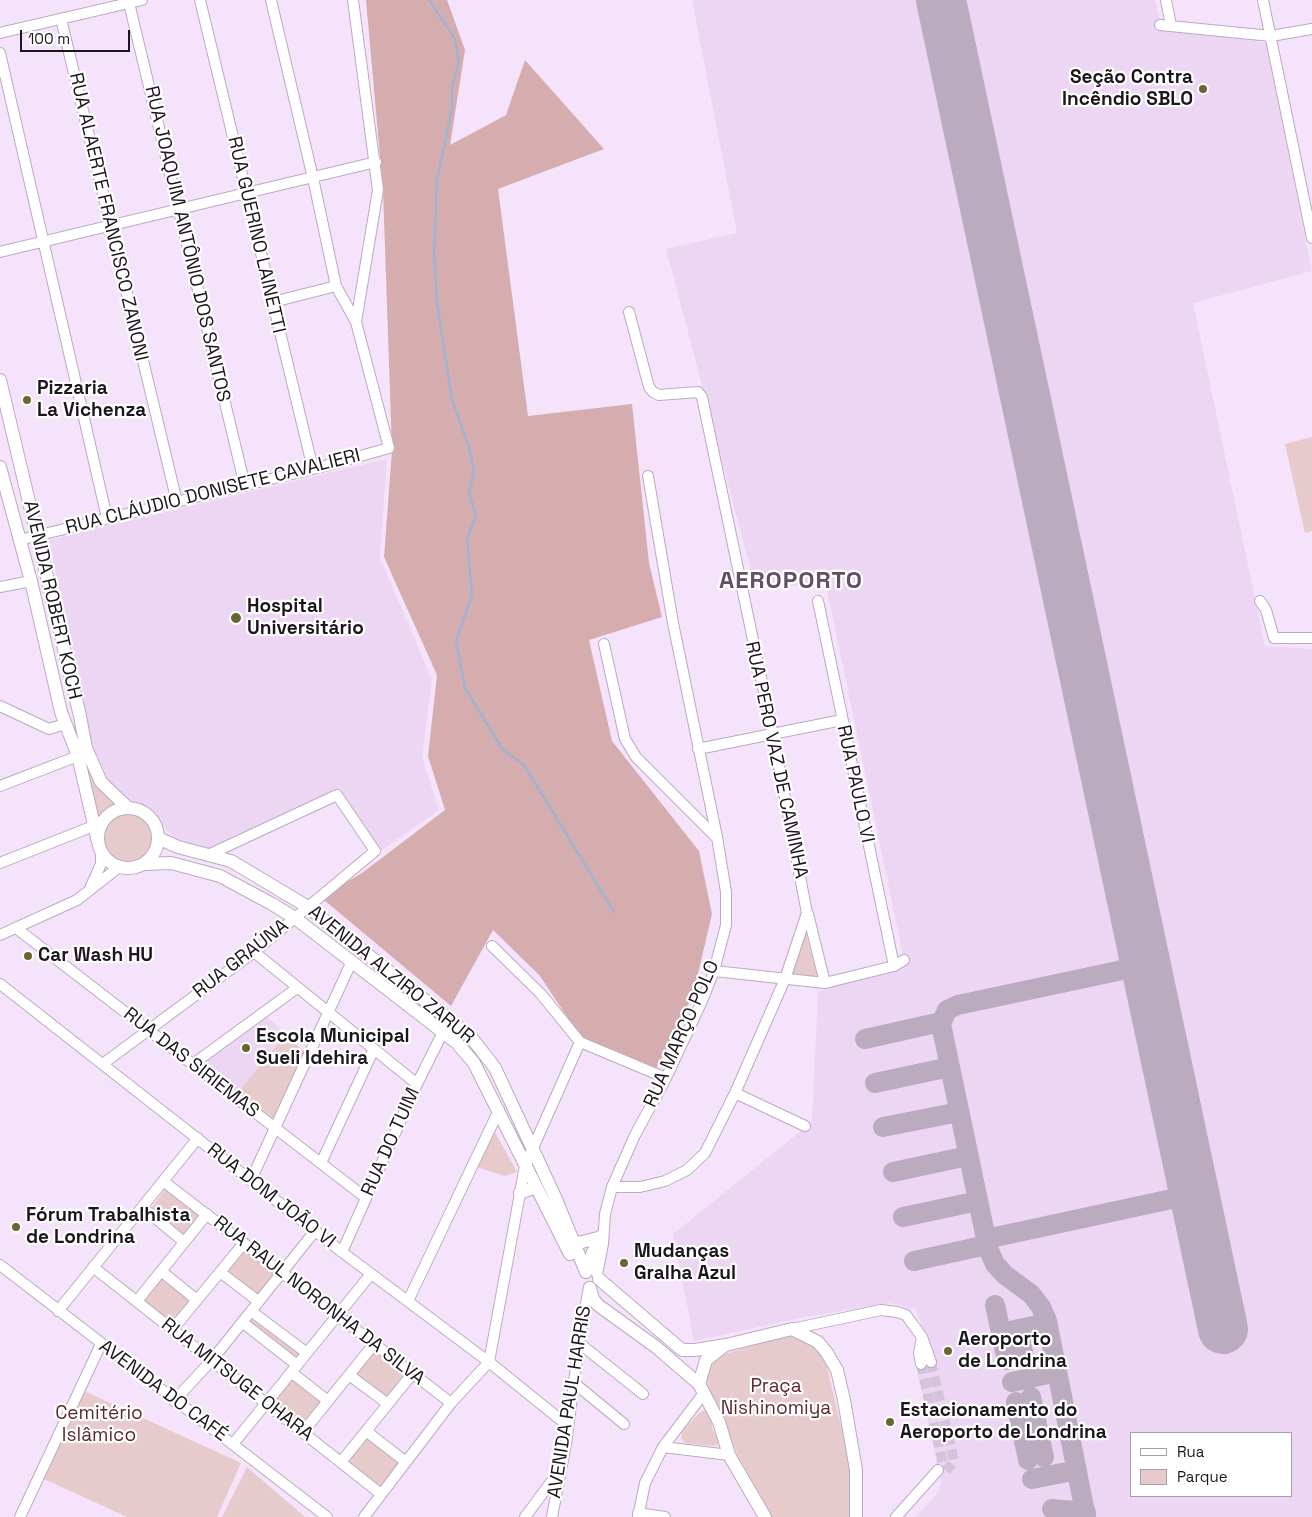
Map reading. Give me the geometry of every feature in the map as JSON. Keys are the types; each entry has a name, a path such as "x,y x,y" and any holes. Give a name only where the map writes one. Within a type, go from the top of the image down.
{"main road":[{"name":"AVENIDA ROBERT KOCH","path":"0,380 86,748 94,769 108,790 128,808"},
{"name":"AVENIDA ROBERT KOCH","path":"0,467 31,581 63,718 78,756 100,846"},
{"path":"63,718 79,712"},
{"path":"128,808 137,810 152,820 158,838 157,848 145,864 128,869 119,867 105,857 100,846 101,827 109,815 128,808"},
{"name":"AVENIDA ALZIRO ZARUR","path":"158,838 178,848 231,861 308,908 450,1018 471,1037 495,1068 590,1278"},
{"name":"AVENIDA ALZIRO ZARUR","path":"145,864 171,863 220,876 295,918 457,1043 474,1063 536,1187 590,1278"},
{"path":"520,1193 536,1187"},
{"path":"574,1244 600,1236"},
{"path":"590,1278 682,1350 726,1345 792,1329 818,1342 827,1352 837,1370 856,1470 856,1517"},
{"path":"590,1278 593,1299 598,1305 656,1347 702,1388 718,1422 729,1455 765,1517"},
{"path":"656,1347 665,1336"},
{"path":"702,1388 706,1360 726,1345"}],"street":[{"path":"0,33 142,0"},
{"name":"RUA GUERINO LAINETTI","path":"200,0 313,469"},
{"path":"271,0 313,178 336,286 356,322"},
{"path":"353,0 364,96 376,162 378,190 356,322"},
{"path":"1166,0 1171,26"},
{"path":"1263,0 1312,238"},
{"name":"RUA JOAQUIM ANTÔNIO DOS SANTOS","path":"129,3 180,209 244,486"},
{"name":"RUA ALAERTE FRANCISCO ZANONI","path":"61,19 177,502"},
{"path":"1160,25 1271,36 1312,29"},
{"path":"0,53 108,518"},
{"path":"0,252 376,162"},
{"path":"272,302 336,286"},
{"name":"RUA PERO VAZ DE CAMINHA","path":"629,312 649,387 653,392 659,395 698,392 702,397 773,735 807,913 825,983"},
{"name":"RUA CLÁUDIO DONISETE CAVALIERI","path":"19,540 313,469 389,448 356,322"},
{"name":"RUA MARÇO POLO","path":"590,1278 603,1244 600,1236 612,1187 634,1136 666,1078 714,972 726,925 726,892 717,837 673,623 648,476"},
{"path":"0,588 31,581"},
{"name":"RUA PAULO VI","path":"818,601 894,966"},
{"path":"1260,602 1266,610 1274,638 1312,638"},
{"path":"604,644 625,739 636,757 717,837"},
{"path":"0,706 49,729 63,718"},
{"path":"698,749 842,720"},
{"path":"0,786 78,756"},
{"name":"RUA GRAÚNA","path":"104,1063 254,952 375,852 337,795 208,855"},
{"path":"0,862 96,826"},
{"name":"AVENIDA ROBERT KOCH","path":"87,893 101,864 100,846"},
{"path":"0,935 78,900 119,867"},
{"name":"RUA PERO VAZ DE CAMINHA","path":"612,1187 640,1187 666,1181 687,1170 705,1153 735,1093 785,979 807,913"},
{"name":"RUA DAS SIRIEMAS","path":"16,928 366,1198"},
{"path":"492,946 541,994 580,1042 666,1078"},
{"path":"254,952 417,1084"},
{"path":"714,972 825,983 894,966 904,960"},
{"path":"251,1180 352,962"},
{"name":"RUA DOM JOÃO VI","path":"0,984 104,1063 342,1252 489,1362 567,1425"},
{"path":"193,1064 297,988"},
{"name":"RUA DO TUIM","path":"342,1252 417,1084 450,1018"},
{"path":"364,1517 451,1403 489,1362 525,1166 580,1042"},
{"path":"321,1163 374,1049"},
{"path":"735,1093 804,1126"},
{"path":"408,1301 499,1110"},
{"path":"58,1311 198,1138"},
{"name":"RUA RAUL NORONHA DA SILVA","path":"163,1181 451,1403"},
{"path":"142,1207 184,1242"},
{"path":"137,1301 207,1214"},
{"path":"174,1401 212,1360 315,1231"},
{"path":"172,1329 244,1243"},
{"name":"AVENIDA DO CAFÉ","path":"0,1265 174,1401 327,1517"},
{"name":"RUA MITSUGE OHARA","path":"94,1267 381,1494"},
{"path":"161,1271 197,1300"},
{"path":"220,1272 258,1302"},
{"path":"233,1444 371,1274"},
{"name":"AVENIDA PAUL HARRIS","path":"552,1517 566,1444 569,1408 590,1278"},
{"path":"251,1310 307,1353"},
{"path":"792,1329 888,1310 906,1315 922,1337 919,1353 926,1363"},
{"path":"242,1322 328,1401"},
{"path":"579,1343 644,1394"},
{"path":"20,1517 101,1344"},
{"path":"303,1432 374,1344"},
{"path":"341,1462 413,1373"},
{"path":"349,1375 388,1404"},
{"path":"573,1382 624,1424"},
{"path":"665,1517 638,1515 645,1483 663,1447 702,1388"},
{"path":"544,1407 569,1408"},
{"path":"366,1431 406,1462"},
{"path":"663,1447 729,1455"},
{"path":"896,1517 942,1470"},
{"path":"525,1517 560,1471"}],"shaded area":[{"path":"366,0 447,0 465,50 450,145 506,115 525,60 604,149 498,189 528,416 632,404 649,563 662,617 589,640 612,741 699,851 712,914 693,995 656,1069 581,1038 540,976 493,930 451,1006 324,900 340,886 362,873 445,810 428,756 437,675 384,557 392,450 383,190"},
{"path":"692,0 1155,0 1161,25 1266,43 1312,271 1193,303 1265,646 1312,649 1312,1517 915,1517 936,1495 941,1484 916,1365 931,1362 920,1320 915,1309 889,1303 801,1318 694,1341 673,1234 812,1122 818,992 904,960 826,585 755,586 666,249 737,233"},
{"name":"Hospital Universitário","path":"387,459 380,558 432,679 422,757 439,810 382,850 338,789 205,850 175,839 155,815 132,803 104,778 97,765 49,540"},
{"name":"Escola Municipal Sueli Idehira","path":"265,1015 285,1033 237,1094 198,1064"}],"green space":[{"path":"1312,437 1312,531 1305,533 1285,444"},
{"path":"78,725 118,804 104,813 99,820 73,726"},
{"path":"128,814 137,816 145,821 150,829 152,838 150,847 145,855 137,860 128,862 119,860 111,855 106,847 104,838 106,829 111,821 119,816"},
{"path":"806,933 818,978 788,978"},
{"path":"285,1035 305,1052 274,1119 238,1092"},
{"path":"495,1132 517,1172 505,1176 476,1167"},
{"path":"166,1188 202,1215 184,1237 150,1210"},
{"path":"245,1246 278,1272 257,1298 224,1272"},
{"path":"162,1275 193,1300 172,1325 141,1301"},
{"path":"252,1314 304,1354 297,1362 246,1322"},
{"name":"Praça Nishinomiya","path":"782,1336 799,1337 817,1350 826,1363 851,1468 851,1517 772,1517 736,1452 707,1383 709,1364 719,1356"},
{"path":"375,1348 407,1374 387,1400 354,1375"},
{"path":"292,1376 324,1401 302,1428 270,1402"},
{"name":"Cemitério Islâmico","path":"84,1391 241,1463 217,1517 127,1517 44,1479"},
{"path":"705,1410 712,1419 712,1428 719,1443 714,1446 685,1443 681,1438 682,1432 699,1413"},
{"path":"367,1436 401,1463 381,1490 346,1462"},
{"path":"247,1467 305,1517 222,1517"}],"waterway":[{"path":"429,0 455,39 459,62 452,86 452,109 437,179 434,254 437,303 452,400 469,447 474,471 469,493 476,516 467,539 472,595 456,641 465,688 503,750 524,765 614,912"}],"taxiway":[{"path":"1086,1517 1047,1321 1041,1307 1031,1294 1005,1275 995,1264 988,1248 941,1024 947,1010 958,1005 1146,965"},
{"path":"865,1039 941,1022"},
{"path":"875,1083 950,1067"},
{"path":"883,1127 959,1112"},
{"path":"893,1172 968,1156"},
{"path":"986,1239 1195,1194"},
{"path":"903,1217 978,1201"},
{"path":"914,1261 987,1245"},
{"path":"995,1305 1007,1360"},
{"path":"1001,1333 1047,1323"},
{"path":"1018,1329 1024,1357"},
{"path":"1012,1382 1057,1372"},
{"path":"1031,1397 1044,1457"},
{"path":"1016,1402 1028,1460"},
{"path":"1032,1479 1077,1470"},
{"path":"1052,1509 1086,1512"}],"runway":[{"path":"941,0 1223,1329"}],"tunnel":[{"path":"931,1362 954,1461 946,1471"},
{"path":"921,1364 943,1463 938,1470"}],"place":[{"name":"Seção Contra Incêndio SBLO","path":"1203,89"},
{"name":"Pizzaria La Vichenza","path":"27,400"},
{"name":"Hospital Universitário","path":"236,618"},
{"name":"Car Wash HU","path":"28,956"},
{"name":"Escola Municipal Sueli Idehira","path":"246,1048"},
{"name":"Fórum Trabalhista de Londrina","path":"16,1227"},
{"name":"Mudanças Gralha Azul","path":"624,1263"},
{"name":"Aeroporto de Londrina","path":"948,1351"},
{"name":"Estacionamento do Aeroporto de Londrina","path":"890,1422"}],"district":[{"name":"AEROPORTO","path":"791,581"}]}
